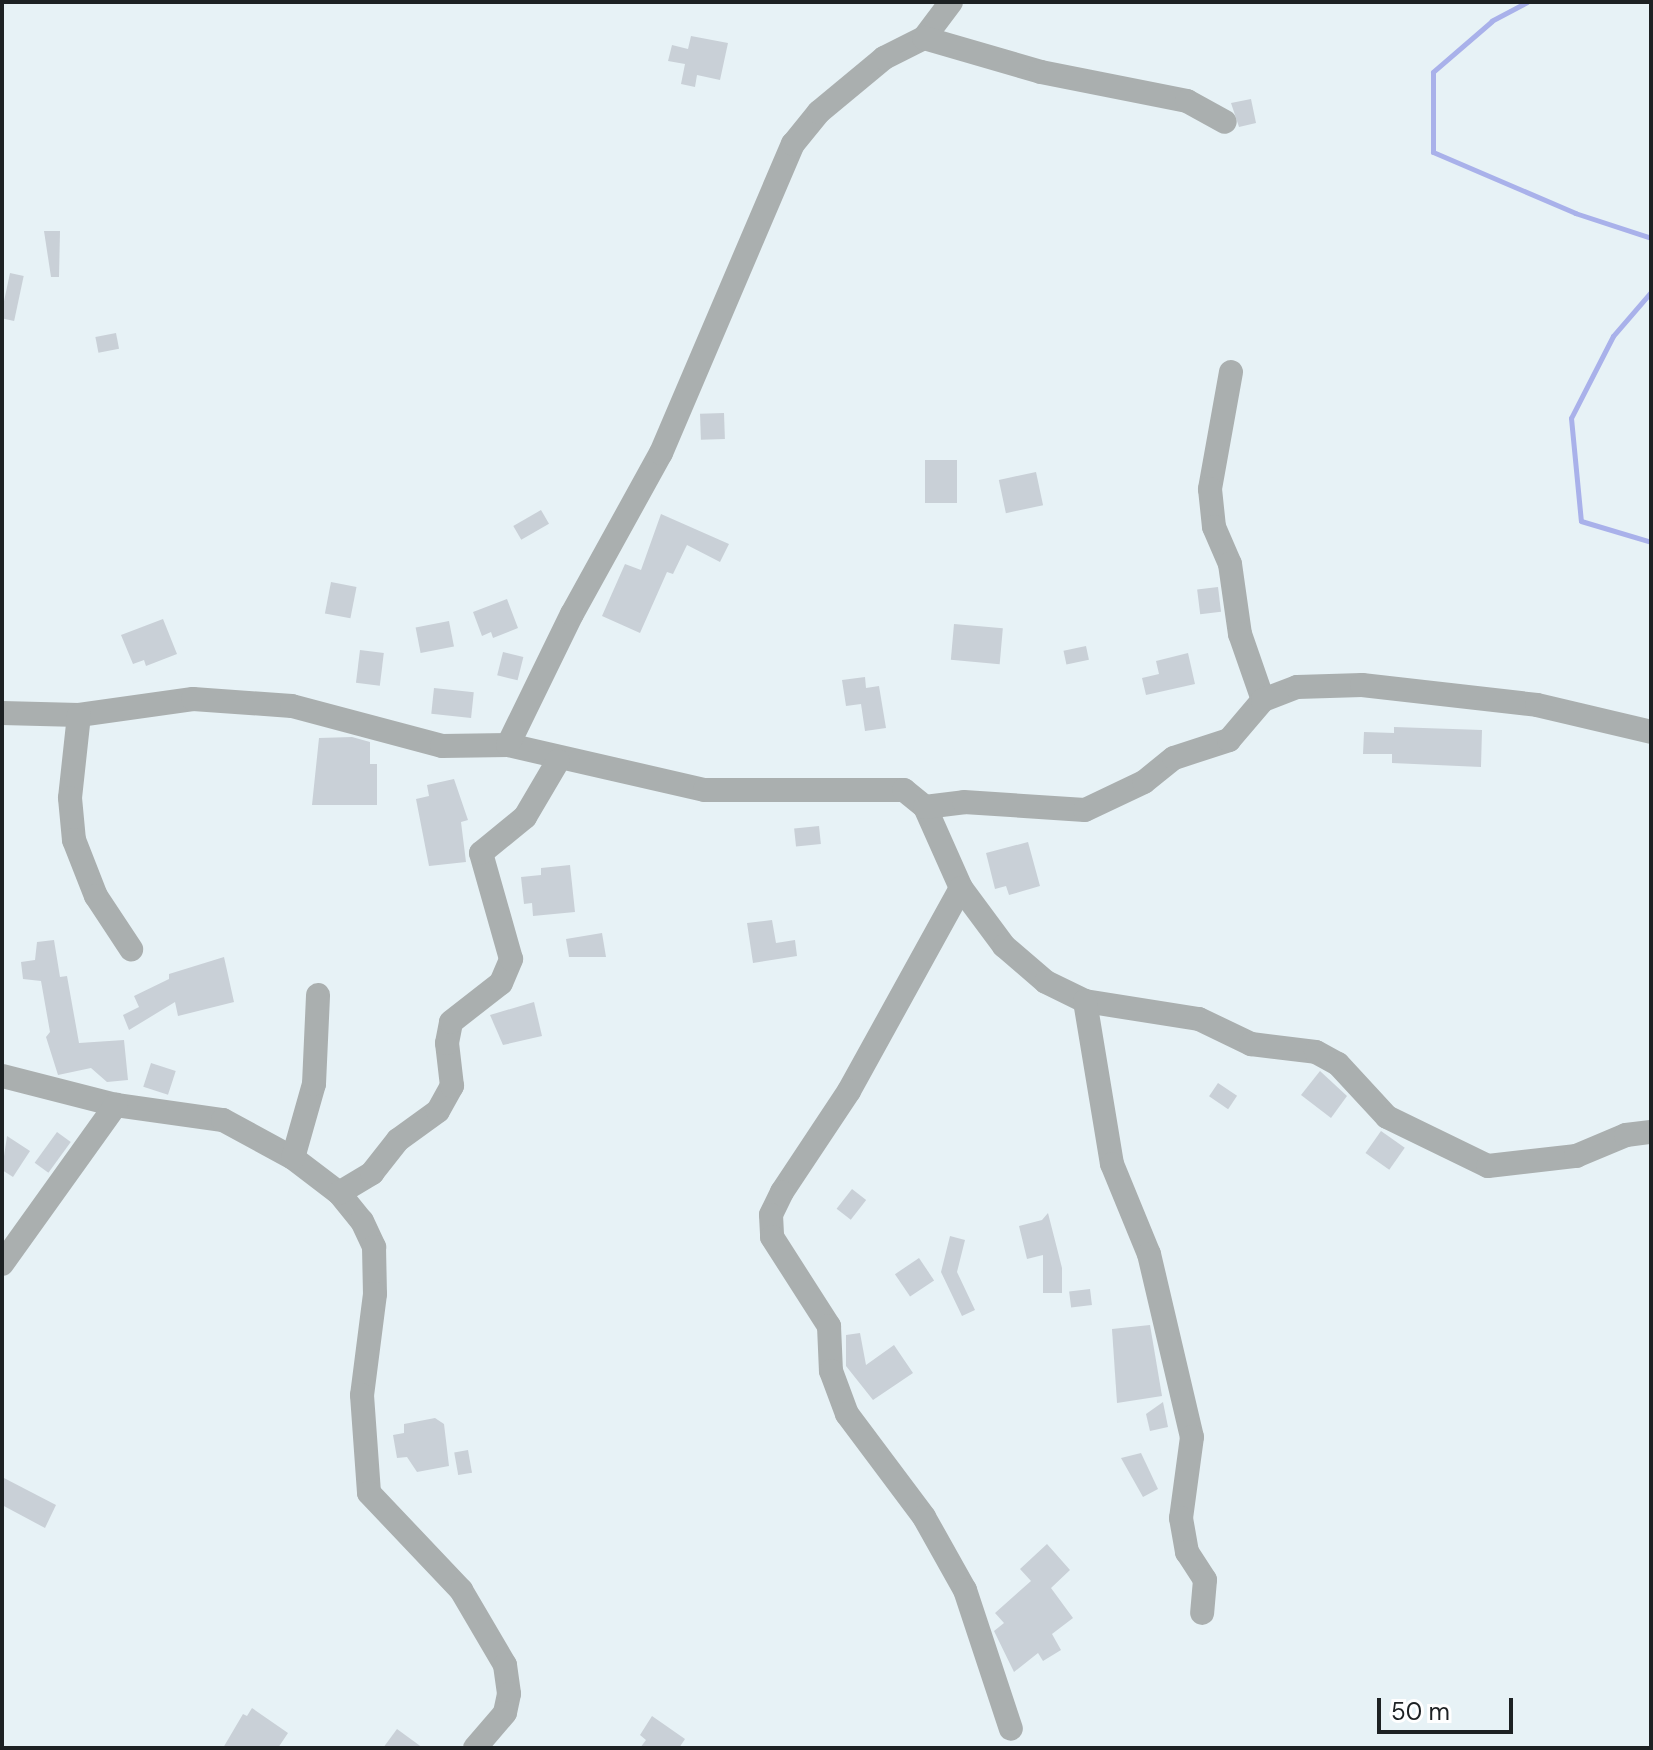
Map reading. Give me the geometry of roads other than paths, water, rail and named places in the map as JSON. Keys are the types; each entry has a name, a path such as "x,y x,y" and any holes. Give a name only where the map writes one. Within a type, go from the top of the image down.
{"street":[{"path":"508,745 572,614 661,453 793,144 819,112 872,68 924,38 951,2"},
{"path":"924,38 1041,72 1187,101 1225,122"},
{"path":"1231,372 1210,489 1214,527 1230,564 1240,634 1263,700"},
{"path":"925,807 964,802 1085,810 1144,782 1174,758 1229,740 1263,700 1297,687 1362,685 1537,705 1651,732"},
{"path":"2,713 79,715 193,699 292,706 442,746 508,745 558,761 705,790 904,790 925,807 961,888 1023,965 1085,1001 1199,1019 1251,1044 1316,1052 1338,1064 1387,1117 1488,1166 1576,1156 1626,1135 1651,1132"},
{"path":"79,715 70,798 74,840 96,896 131,949"},
{"path":"339,1193 372,1173 398,1140 438,1111 452,1086 447,1043 451,1022 501,983 511,959 481,853 525,817 558,761"},
{"path":"961,888 849,1091 782,1192 771,1215 772,1237 829,1326 831,1371 847,1414 924,1517 965,1590 1011,1729"},
{"path":"293,1158 314,1084 318,995"},
{"path":"1085,1001 1112,1164 1149,1254 1192,1437 1181,1518 1187,1552 1205,1580 1202,1613"},
{"path":"2,1076 116,1105 223,1120 293,1158 339,1193 362,1221 374,1247 375,1294 362,1395 369,1493 461,1590 505,1665 509,1694 505,1713 475,1748"},
{"path":"2,1264 116,1105"}],"waterway":[{"path":"1527,2 1492,21 1433,72 1433,152 1575,213 1651,238"},
{"path":"1651,292 1613,336 1571,418 1581,521 1651,542"}]}
